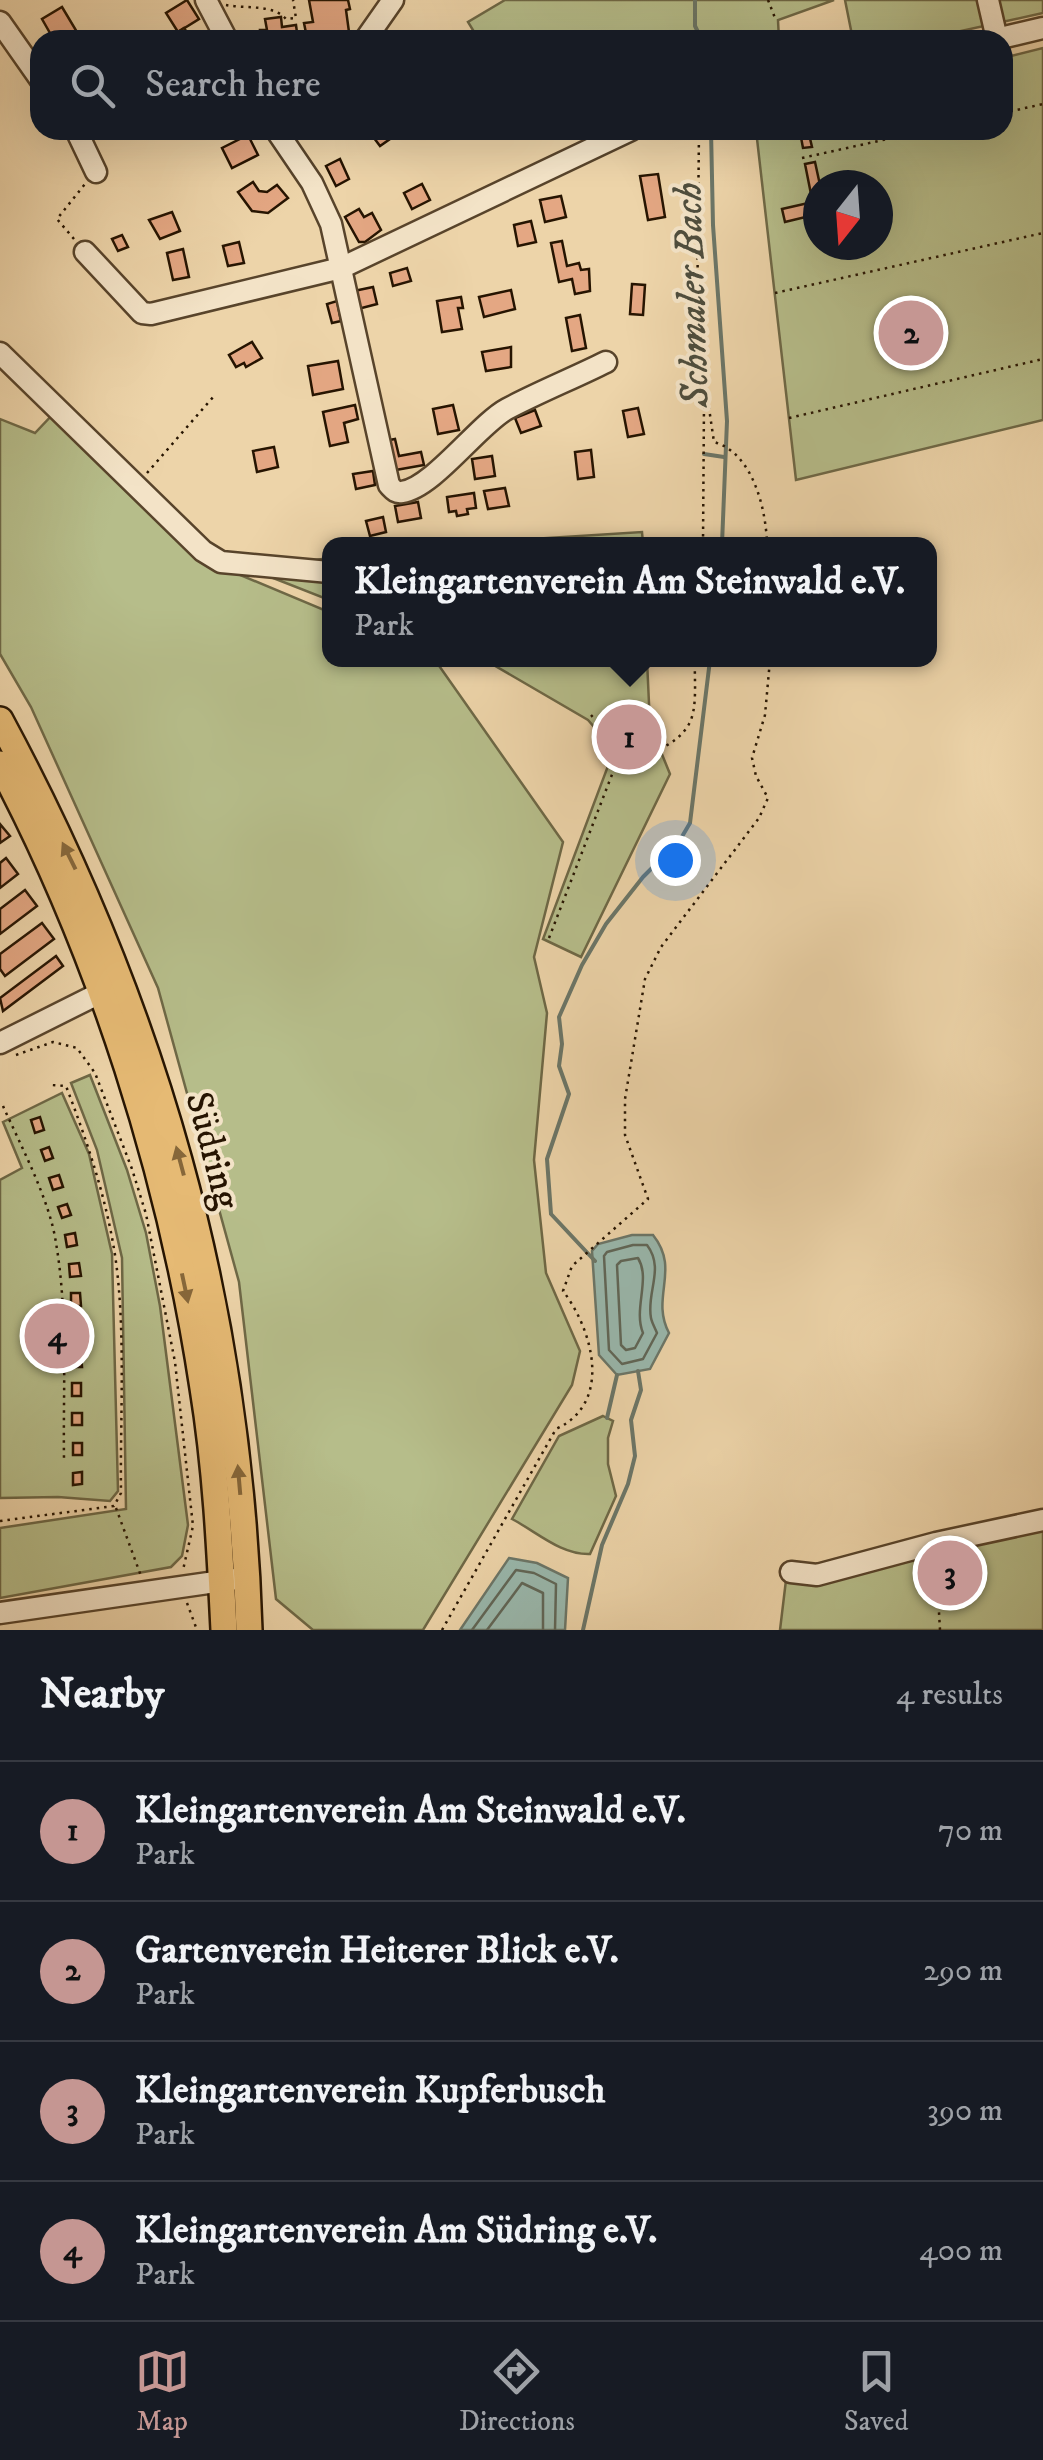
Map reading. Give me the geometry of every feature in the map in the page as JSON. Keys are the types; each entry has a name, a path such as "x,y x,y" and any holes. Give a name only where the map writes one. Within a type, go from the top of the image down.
{"main road":[{"name":"Südring","path":"0,720 72,861 100,927 149,1056 177,1150 212,1296 238,1468 235,1579 224,1630"},
{"name":"Südring","path":"0,764 58,885 100,993 152,1155 177,1251 235,1579 249,1630"}],"street":[{"path":"206,0 221,30"},
{"path":"372,30 393,0"},
{"path":"988,0 993,30"},
{"path":"0,22 30,64"},
{"path":"1013,35 1043,28"},
{"path":"81,140 96,172"},
{"path":"283,140 312,183 331,224 389,485 394,490 402,492 414,486 450,461 503,411 606,362"},
{"path":"85,252 142,313 151,314 341,268 610,140"},
{"path":"0,353 203,551 221,562 322,571"},
{"path":"6,1050 100,993"},
{"path":"791,1572 818,1575 936,1543 1043,1520"},
{"path":"0,1613 235,1579"}],"path":[{"path":"268,0 269,8"},
{"path":"227,6 269,8 286,19 296,18 294,0"},
{"path":"768,0 775,18"},
{"path":"1013,112 1043,104"},
{"path":"700,140 697,327 705,396 714,442 734,450 760,495 768,537"},
{"path":"802,158 883,140"},
{"path":"85,252 57,219 96,172"},
{"path":"775,293 1043,233"},
{"path":"789,418 1043,360"},
{"path":"136,486 214,396"},
{"path":"702,537 705,396"},
{"path":"591,715 623,746 657,750 678,738 690,722 694,667"},
{"path":"442,1630 556,1429 571,1422 585,1403 595,1378 590,1348 576,1308 562,1290 572,1266 648,1198 625,1135 625,1099 645,979 660,948 760,818 768,798 752,758 765,714 769,667"},
{"path":"549,938 623,746"},
{"path":"6,1050 53,1042 77,1048 95,1073 132,1169 146,1214 174,1362 193,1526 183,1567 184,1586 197,1630"},
{"path":"51,1085 66,1086 92,1152 115,1253 119,1288 121,1493 114,1506 140,1575"},
{"path":"4,1106 56,1240 62,1300 64,1458"},
{"path":"0,1521 114,1506"},
{"path":"936,1543 940,1630"}],"green space":[{"path":"505,0 834,0 778,20 778,30 473,30 468,22"},
{"path":"845,0 1043,0 1043,13 966,30 851,30"},
{"path":"1043,48 1043,420 796,480 757,140 1013,140 1013,56"},
{"path":"55,412 202,559 322,609 322,667 440,667 563,842 534,957 547,1013 534,1160 546,1273 580,1351 572,1385 423,1630 313,1630 276,1599 239,1282 158,988 31,707 0,654 0,419 35,433"},
{"path":"642,532 642,537 564,537"},
{"path":"322,559 322,597 263,574"},
{"path":"497,667 647,667 650,725 670,774 581,957 543,939 614,750 588,720"},
{"path":"90,1075 127,1170 146,1233 160,1306 188,1525 182,1556 171,1567 0,1598 0,1528 126,1509 122,1258 97,1150 71,1083"},
{"path":"62,1093 89,1154 112,1254 118,1491 110,1501 0,1498 0,1180 22,1168 3,1122"},
{"path":"603,1416 613,1421 608,1438 608,1464 616,1496 590,1554 579,1553 559,1547 512,1519 559,1436"},
{"path":"1043,1525 1043,1630 780,1630 786,1580 820,1585"}],"water":[{"path":"632,1235 653,1235 661,1248 665,1260 662,1307 669,1333 650,1369 617,1375 599,1355 592,1251 598,1244"},
{"path":"509,1558 537,1563 568,1578 565,1630 460,1630"}],"building":[{"path":"187,0 199,19 177,30 166,13"},
{"path":"309,0 348,0 349,30 305,30 304,23 313,22"},
{"path":"62,7 76,30 48,30 42,19"},
{"path":"281,17 282,27 296,25 297,30 267,30 265,19"},
{"path":"238,140 250,140 258,155 232,168 222,148"},
{"path":"802,140 810,140 812,147 803,148"},
{"path":"340,159 349,179 336,186 326,166"},
{"path":"815,162 817,170 806,170 805,164"},
{"path":"658,174 665,217 648,220 640,176"},
{"path":"253,182 259,191 267,192 277,185 288,198 268,213 252,211 238,192"},
{"path":"422,184 430,200 412,209 404,193"},
{"path":"561,196 566,217 545,222 540,200"},
{"path":"803,204 803,218 785,222 782,209"},
{"path":"359,209 364,217 372,213 381,230 365,242 359,242 345,217"},
{"path":"172,212 180,231 160,239 149,220"},
{"path":"531,221 536,242 518,246 514,225"},
{"path":"122,235 128,247 118,251 112,239"},
{"path":"562,241 567,266 579,263 581,270 589,269 590,291 575,294 572,279 559,282 551,243"},
{"path":"239,242 244,263 228,266 223,246"},
{"path":"183,249 189,277 173,280 167,253"},
{"path":"407,268 411,281 393,286 390,273"},
{"path":"632,284 645,285 643,315 630,314"},
{"path":"373,287 377,304 358,309 354,291"},
{"path":"511,290 515,309 484,317 479,297"},
{"path":"461,297 463,308 458,308 462,329 442,332 437,301"},
{"path":"337,301 341,321 332,323 327,304"},
{"path":"580,315 586,348 572,351 566,318"},
{"path":"252,342 262,358 246,367 244,363 236,367 229,355"},
{"path":"511,347 511,367 486,371 482,352"},
{"path":"338,361 343,389 313,395 308,366"},
{"path":"355,405 358,419 344,423 348,442 330,446 323,412"},
{"path":"453,405 459,430 438,434 433,409"},
{"path":"638,408 644,434 628,437 623,411"},
{"path":"535,410 541,426 521,433 515,418"},
{"path":"395,439 399,456 421,452 424,465 390,471 384,441"},
{"path":"274,447 278,467 257,472 253,451"},
{"path":"591,450 594,477 578,479 575,452"},
{"path":"492,456 495,476 475,479 472,459"},
{"path":"373,471 375,485 356,489 353,474"},
{"path":"505,488 509,506 488,509 484,491"},
{"path":"474,493 476,508 457,516 456,511 449,512 447,497"},
{"path":"418,502 421,518 398,522 395,506"},
{"path":"383,517 386,532 370,536 366,521"},
{"path":"0,824 10,836 0,843"},
{"path":"6,858 18,874 0,888 0,863"},
{"path":"25,890 37,906 0,934 0,909"},
{"path":"42,923 54,939 5,976 0,969 0,954"},
{"path":"56,956 63,966 3,1011 0,998"},
{"path":"40,1117 44,1130 35,1133 31,1120"},
{"path":"49,1147 53,1158 45,1161 41,1150"},
{"path":"59,1175 63,1187 53,1190 49,1178"},
{"path":"67,1204 71,1215 62,1218 58,1207"},
{"path":"75,1233 77,1245 67,1247 65,1235"},
{"path":"79,1263 81,1276 70,1277 69,1264"},
{"path":"71,1293 80,1293 81,1306 71,1306"},
{"path":"81,1324 81,1337 72,1337 72,1325"},
{"path":"81,1354 82,1367 72,1367 72,1355"},
{"path":"72,1383 81,1383 81,1396 72,1396"},
{"path":"72,1413 82,1413 82,1425 72,1425"},
{"path":"73,1443 82,1443 82,1455 73,1455"},
{"path":"82,1472 82,1484 73,1485 73,1473"}],"waterway":[{"name":"Schmaler Bach","path":"695,0 697,30"},
{"name":"Schmaler Bach","path":"711,140 727,421 722,537"},
{"name":"Schmaler Bach","path":"704,454 724,457"},
{"name":"Schmaler Bach","path":"595,1261 551,1214 547,1159 569,1094 559,1066 559,1017 606,924 643,877 680,840 690,823 709,667"},
{"path":"583,1630 602,1545 628,1484 635,1456 631,1420 641,1390 638,1371"},
{"path":"607,1418 617,1375"}],"place":[{"name":"Gartenverein Heiterer Blick e.V.","path":"911,333"},
{"name":"Kleingartenverein Am Steinwald e.V.","path":"629,737"},
{"name":"Kleingartenverein Am Südring e.V.","path":"57,1336"},
{"name":"Kleingartenverein Kupferbusch","path":"950,1573"}]}
